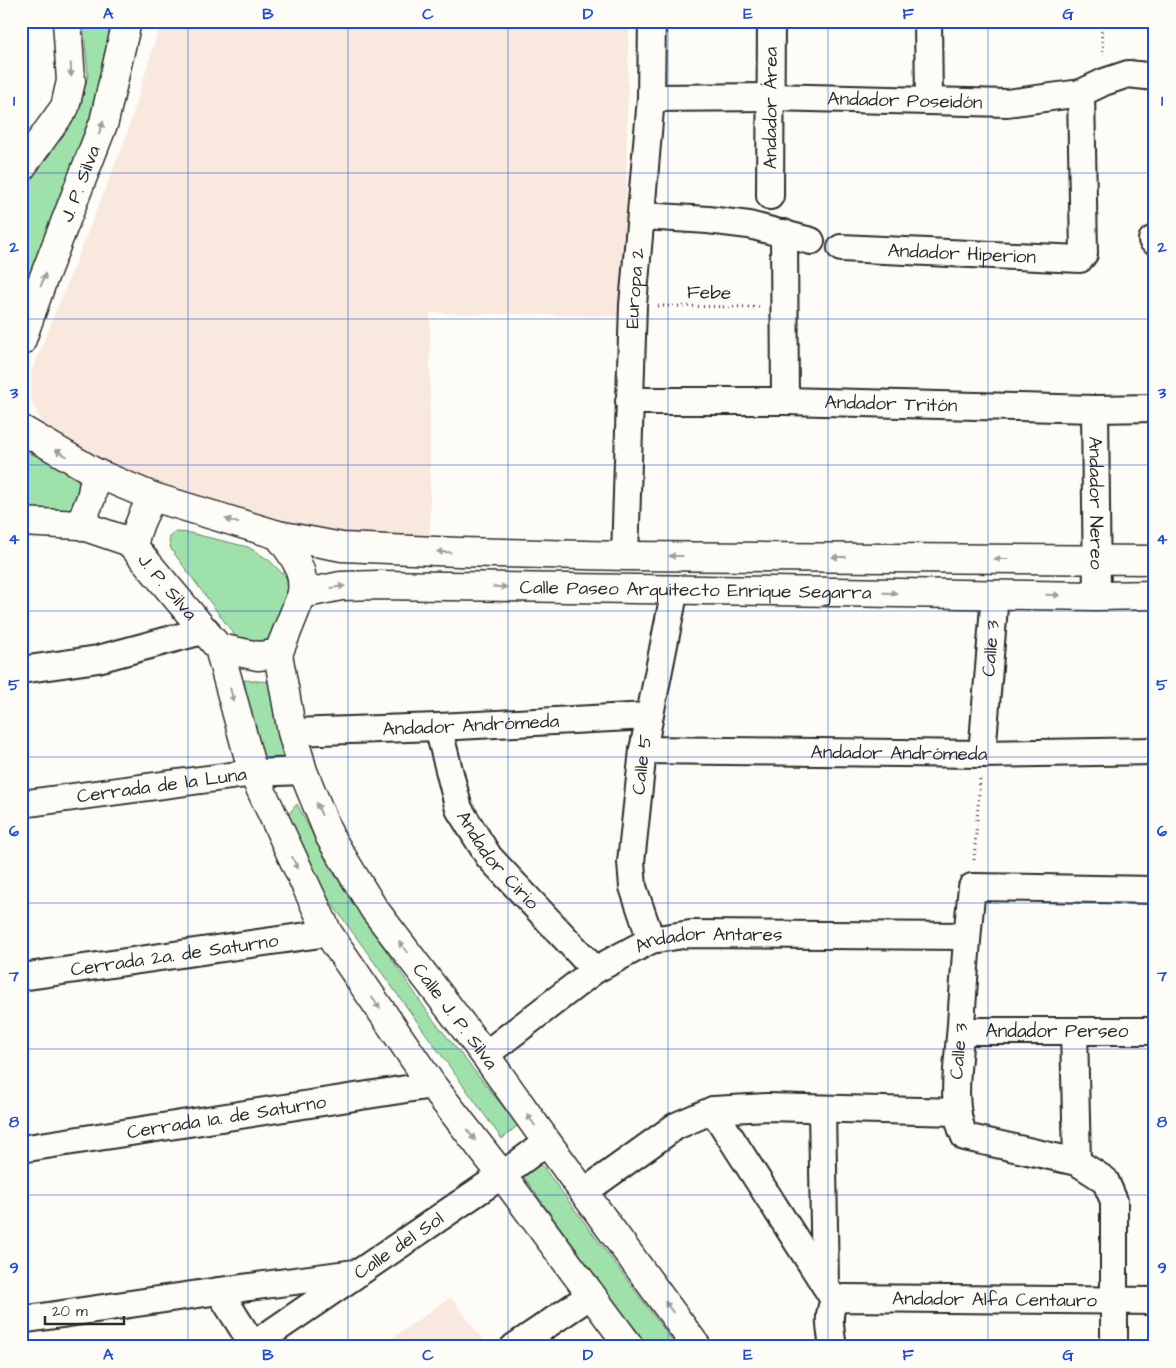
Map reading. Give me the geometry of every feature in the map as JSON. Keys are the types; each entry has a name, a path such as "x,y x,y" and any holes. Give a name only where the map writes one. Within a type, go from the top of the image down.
{"street":[{"path":"21,168 65,107 71,81 67,21"},
{"name":"J. P. Silva","path":"21,342 42,282 104,122 127,21"},
{"name":"Europa 2","path":"625,556 633,305 651,98 652,21"},
{"name":"Andador Área","path":"770,196 771,21"},
{"path":"928,21 929,101"},
{"name":"Andador Poseidón","path":"651,98 771,97 1008,103 1081,93 1104,82 1128,74 1155,78"},
{"name":"Andador Hiperion","path":"841,248 1080,259 1084,254 1081,93"},
{"path":"642,216 749,224 811,241"},
{"path":"784,233 785,401"},
{"name":"Andador Tritón","path":"629,401 785,401 1095,409 1155,408"},
{"name":"Andador Nereo","path":"1095,409 1097,596"},
{"path":"21,429 96,473 152,497 278,536 296,558 304,580 302,594 278,654 258,656 212,639 21,670"},
{"path":"80,525 91,498 96,473"},
{"path":"133,546 137,526 152,497"},
{"name":"J. P. Silva","path":"21,522 80,525 127,541 212,639"},
{"name":"Calle Paseo Arquitecto Enrique Segarra","path":"278,536 342,547 459,552 625,556 1155,560"},
{"name":"Calle Paseo Arquitecto Enrique Segarra","path":"302,594 341,586 378,585 1097,596 1155,595"},
{"name":"Calle 5","path":"651,940 633,887 632,862 643,750 675,589"},
{"name":"Calle 3","path":"982,754 995,594"},
{"path":"212,639 252,773 328,934 432,1084 630,1347"},
{"name":"Calle J. P. Silva","path":"278,654 292,732 303,771 330,837 374,909 485,1055 546,1142 697,1347"},
{"name":"Andador Andrómeda","path":"292,732 438,727 649,716"},
{"name":"Andador Cirio","path":"438,727 459,810 489,857 595,970"},
{"name":"Andador Andrómeda","path":"643,750 982,754 1155,751"},
{"name":"Cerrada de la Luna","path":"21,804 252,773 303,771"},
{"path":"972,887 1155,890"},
{"name":"Calle 3","path":"972,887 961,1031 957,1112 959,1126 965,1137 1077,1162"},
{"name":"Cerrada 2a. de Saturno","path":"21,977 328,934"},
{"name":"Andador Antares","path":"485,1055 595,970 651,940 690,934 967,936"},
{"name":"Andador Perseo","path":"961,1031 1155,1032"},
{"path":"1074,1032 1077,1162 1105,1180 1114,1201 1114,1347"},
{"name":"Cerrada 1a. de Saturno","path":"21,1149 432,1084"},
{"path":"584,1192 676,1126 714,1110 767,1107 822,1110 957,1112"},
{"path":"714,1110 830,1293"},
{"path":"822,1110 832,1347"},
{"name":"Calle del Sol","path":"252,1346 502,1175 546,1142"},
{"path":"21,1320 358,1273"},
{"path":"219,1291 252,1346"},
{"name":"Andador Alfa Centauro","path":"830,1293 844,1298 1155,1301"},
{"path":"514,1347 591,1296"}],"path":[{"path":"1101,21 1104,82"},
{"name":"Febe","path":"633,305 785,308"},
{"path":"972,887 982,754"}],"shaded area":[{"path":"161,21 629,21 624,316 430,313 430,544 357,541 171,496 52,444 31,400 31,373 125,140"},
{"path":"451,1297 488,1347 379,1347"}],"green space":[{"path":"83,21 122,21 114,67 21,310 21,187 81,104 88,75"},
{"path":"21,450 61,467 75,477 80,483 77,513 21,513"},
{"path":"176,532 190,533 248,547 269,560 287,578 292,608 278,637 261,649 241,644 171,549 169,541 171,535"},
{"path":"244,680 272,682 292,769 258,769"},
{"path":"297,804 330,868 431,1017 518,1125 502,1139 309,872 283,821"},
{"path":"538,1160 677,1347 647,1347 518,1169"}]}
